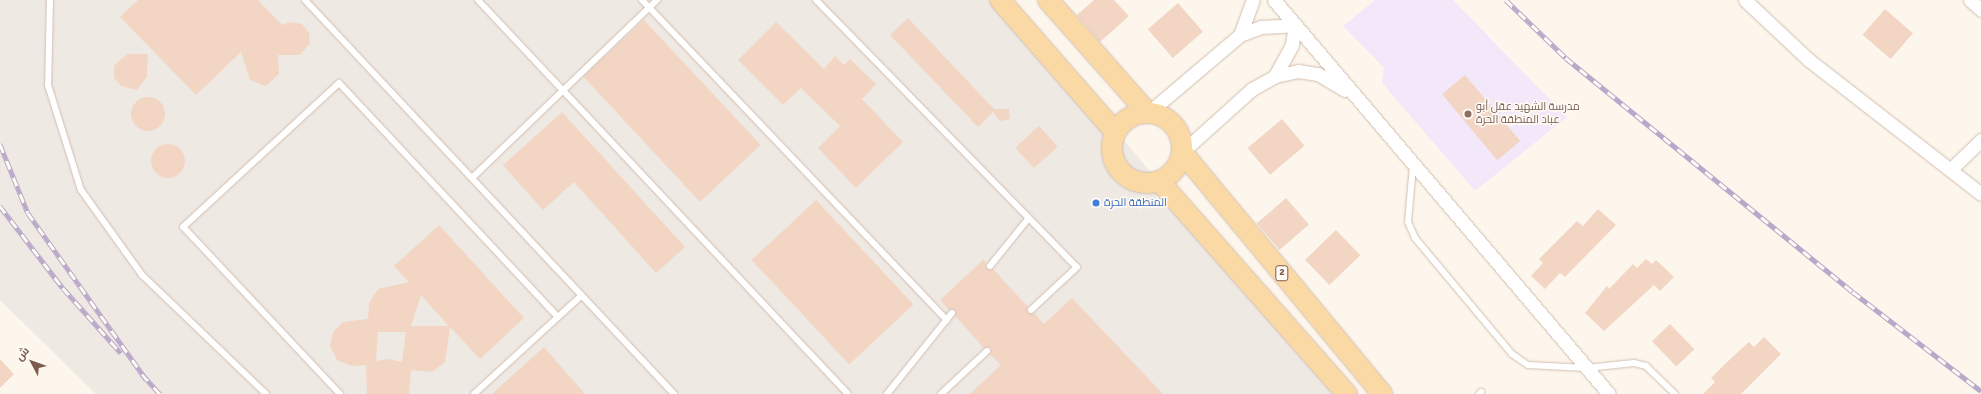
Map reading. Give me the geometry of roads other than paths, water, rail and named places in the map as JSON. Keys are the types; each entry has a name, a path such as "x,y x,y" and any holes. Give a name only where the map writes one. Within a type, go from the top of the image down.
{"main road":[{"path":"1000,0 1116,134"},
{"path":"1048,0 1148,113 1171,122 1178,131 1182,152 1170,174 1159,181 1148,183 1126,176 1113,156 1116,134 1129,119 1148,113"},
{"name":"2","path":"1182,152 1382,394"},
{"path":"1159,181 1347,394"}],"street":[{"path":"1240,35 1254,0"},
{"path":"1274,0 1609,394"},
{"path":"1745,0 1809,60 1981,194"},
{"path":"1970,0 1981,10"},
{"path":"1148,113 1240,35 1260,27 1295,25"},
{"path":"1275,76 1292,45 1295,25"},
{"path":"1182,152 1252,89 1275,76 1298,71 1318,74 1359,100"},
{"path":"1950,169 1981,140"}],"lane":[{"path":"50,0 48,85 81,190 142,275 266,394"},
{"path":"305,0 674,394"},
{"path":"478,0 561,92 848,394"},
{"path":"642,0 947,320"},
{"path":"472,178 657,0"},
{"path":"816,0 1028,219 1077,267 1031,310"},
{"path":"340,394 182,227 339,83 558,317"},
{"path":"1413,164 1408,222 1415,238 1507,348 1528,365 1587,368 1634,363 1646,366 1675,394"},
{"path":"990,266 1028,219"},
{"path":"474,394 581,296"},
{"path":"887,394 952,313"},
{"path":"941,394 987,351"}],"railway":[{"path":"1506,0 1566,58 1853,292 1981,391"},
{"path":"0,144 28,213 146,379"},
{"path":"0,206 63,288 121,353"},
{"path":"142,374 160,394"}],"place":[{"name":"مدرسة الشهيد عقل أبو عباد المنطقة الحرة","path":"1468,114"},
{"name":"المنطقة الحرة","path":"1096,203"}]}
